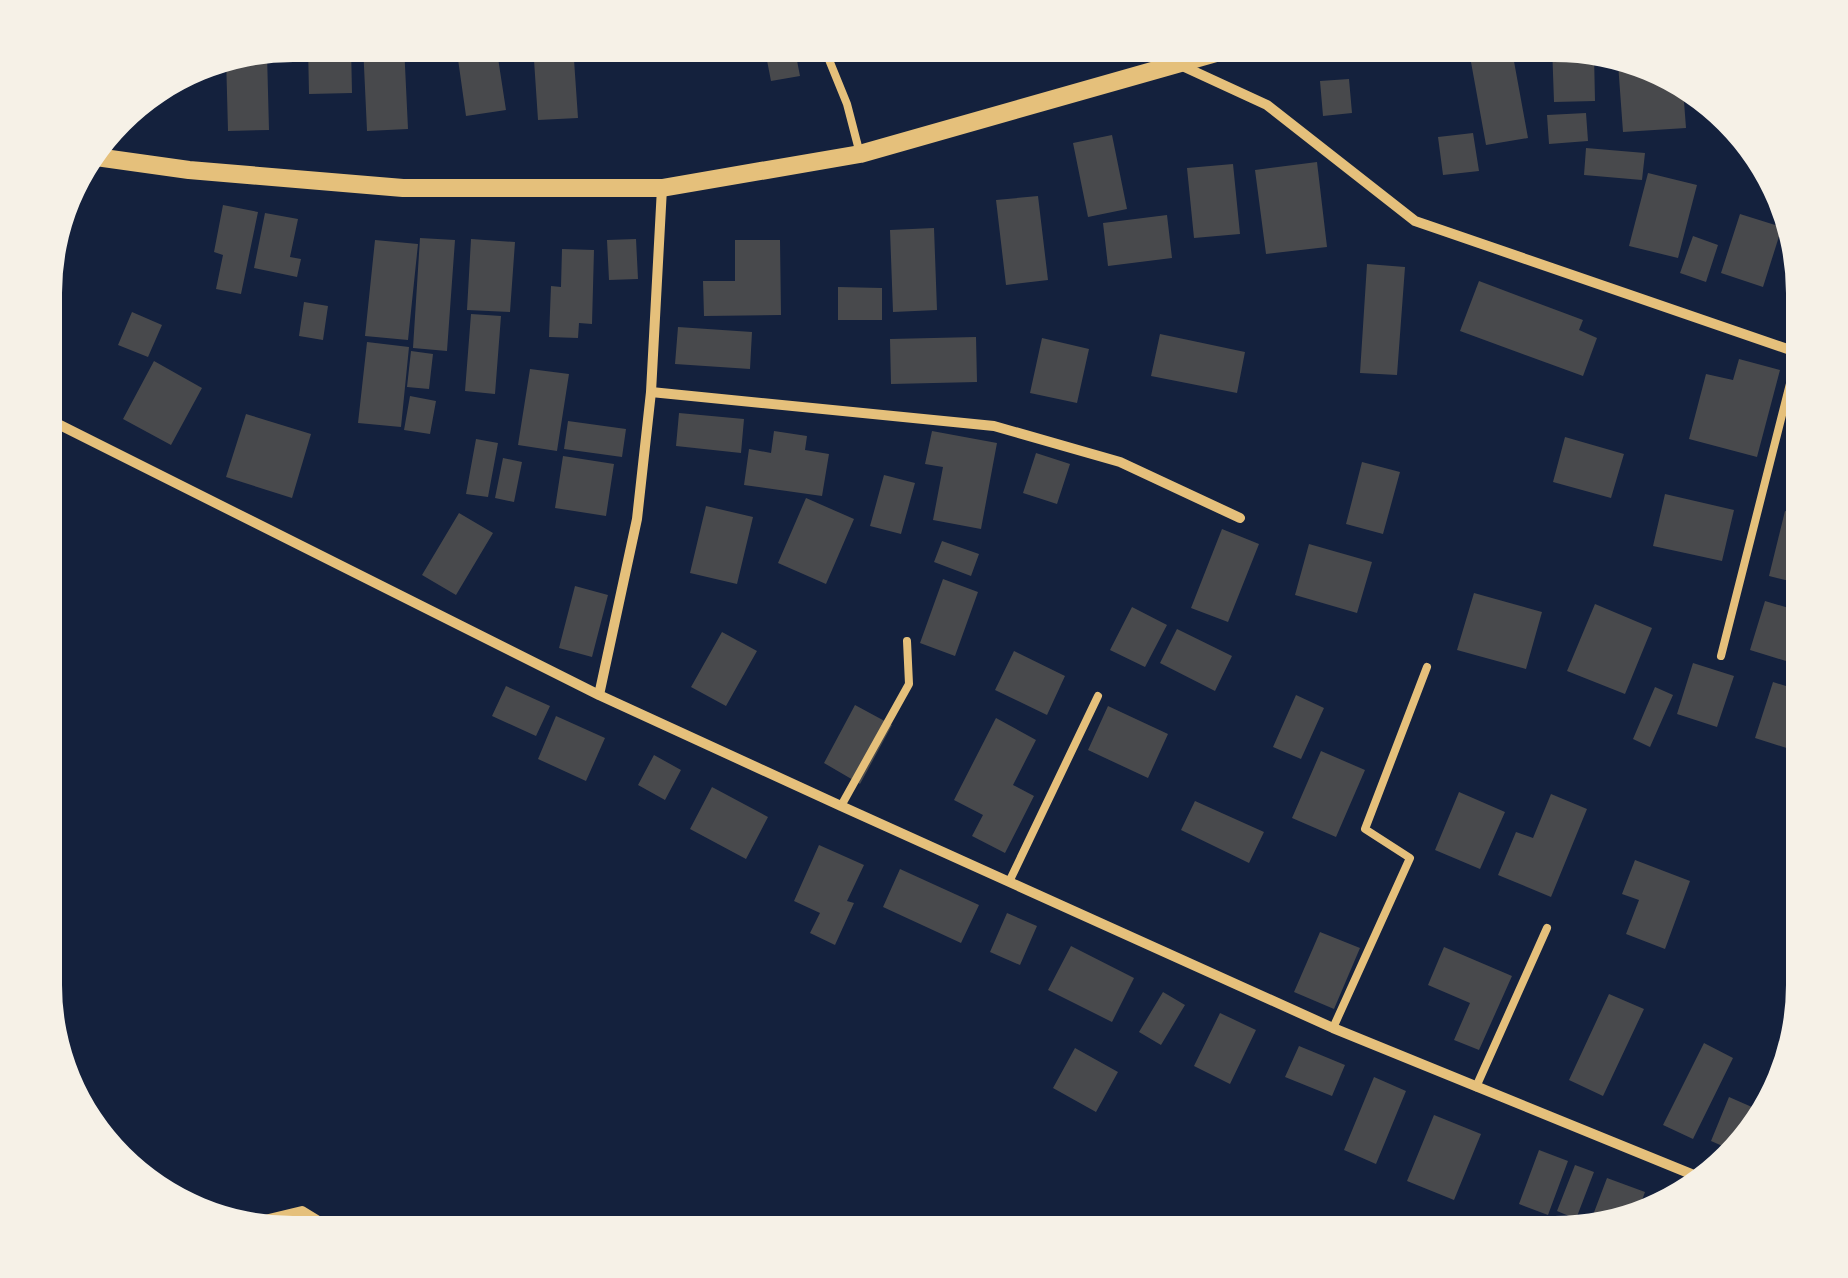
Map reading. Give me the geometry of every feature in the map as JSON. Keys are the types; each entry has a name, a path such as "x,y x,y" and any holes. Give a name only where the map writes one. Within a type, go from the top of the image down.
{"street":[{"path":"106,158 189,170 403,188 662,188 860,154 1178,63 1267,105 1416,221 1785,348"},
{"path":"599,695 637,519 651,392 662,188"},
{"path":"651,392 994,426 1120,462 1240,518"},
{"path":"62,426 599,695 1333,1028 1688,1173"},
{"path":"285,1215 302,1211 309,1215"}],"lane":[{"path":"830,62 847,104 860,154"},
{"path":"1721,656 1785,411"},
{"path":"841,806 909,684 906,641"},
{"path":"1333,1028 1410,858 1365,829 1427,667"},
{"path":"1008,882 1098,696"},
{"path":"1476,1087 1547,928"}],"building":[{"path":"308,62 351,62 352,93 309,94"},
{"path":"364,62 405,62 408,129 367,131"},
{"path":"458,62 499,62 506,110 466,116"},
{"path":"534,62 574,62 578,118 538,120"},
{"path":"767,62 797,62 800,76 771,81"},
{"path":"1471,63 1514,63 1528,138 1486,145"},
{"path":"1553,63 1594,66 1595,101 1554,102"},
{"path":"267,64 269,130 228,131 226,72"},
{"path":"1619,72 1643,80 1684,103 1686,128 1623,132"},
{"path":"1349,79 1352,113 1323,116 1320,81"},
{"path":"1586,113 1588,141 1549,144 1547,115"},
{"path":"1473,133 1479,171 1443,175 1438,137"},
{"path":"1112,135 1127,209 1088,217 1073,143"},
{"path":"1586,148 1645,153 1642,180 1584,175"},
{"path":"1317,162 1327,247 1266,254 1255,170"},
{"path":"1233,164 1240,234 1194,238 1187,168"},
{"path":"1648,173 1697,185 1678,258 1629,246"},
{"path":"1038,196 1048,280 1006,285 996,200"},
{"path":"223,205 258,212 241,294 216,289 223,255 214,252"},
{"path":"265,213 298,219 290,257 301,259 297,277 254,268"},
{"path":"1740,214 1775,225 1779,237 1763,287 1721,273"},
{"path":"1167,215 1172,258 1108,266 1103,223"},
{"path":"934,228 937,310 893,312 890,230"},
{"path":"1693,236 1718,245 1706,282 1680,273"},
{"path":"420,238 455,240 447,351 413,348"},
{"path":"471,239 515,242 510,312 467,310"},
{"path":"636,239 638,279 609,280 607,240"},
{"path":"375,240 418,244 408,340 365,336"},
{"path":"735,240 780,240 781,315 704,316 703,281 735,281"},
{"path":"562,249 594,250 592,324 579,323 578,338 549,337 551,286 561,287"},
{"path":"1367,264 1405,267 1397,375 1360,373"},
{"path":"1479,281 1583,320 1579,330 1597,338 1583,376 1460,331"},
{"path":"838,287 882,288 882,320 838,320"},
{"path":"304,302 328,306 323,340 299,336"},
{"path":"132,312 162,325 148,357 118,345"},
{"path":"471,314 501,316 495,394 465,391"},
{"path":"678,327 752,332 750,369 675,364"},
{"path":"1160,334 1245,352 1237,393 1151,376"},
{"path":"976,337 977,382 891,384 890,339"},
{"path":"1042,338 1089,349 1077,403 1030,393"},
{"path":"367,342 409,347 401,427 358,423"},
{"path":"411,351 433,354 429,389 407,387"},
{"path":"1739,359 1780,370 1757,457 1689,439 1706,374 1733,380"},
{"path":"154,361 202,388 171,445 123,419"},
{"path":"530,369 569,374 557,451 518,445"},
{"path":"410,396 436,401 430,434 404,430"},
{"path":"679,413 744,419 741,453 676,446"},
{"path":"246,414 311,434 292,498 226,477"},
{"path":"568,421 626,429 622,457 564,449"},
{"path":"774,431 807,436 805,450 829,454 822,496 744,485 749,449 771,453"},
{"path":"932,431 997,443 981,529 933,520 943,467 925,464"},
{"path":"1565,437 1624,454 1611,498 1553,482"},
{"path":"476,439 498,443 488,497 466,494"},
{"path":"1036,453 1070,464 1057,504 1023,493"},
{"path":"563,456 614,464 606,516 555,508"},
{"path":"503,458 522,462 514,502 495,498"},
{"path":"1362,462 1400,472 1383,534 1346,524"},
{"path":"884,475 915,483 901,534 870,526"},
{"path":"1665,494 1734,510 1722,561 1653,546"},
{"path":"806,498 854,519 826,584 778,563"},
{"path":"706,506 753,517 737,584 690,573"},
{"path":"1785,511 1785,580 1769,576"},
{"path":"459,513 493,533 456,595 422,575"},
{"path":"1222,529 1259,544 1228,622 1191,608"},
{"path":"942,541 979,554 971,576 934,562"},
{"path":"1309,544 1372,562 1357,613 1295,595"},
{"path":"943,579 978,592 955,656 920,643"},
{"path":"575,586 608,595 592,657 559,648"},
{"path":"1474,593 1542,612 1526,669 1457,650"},
{"path":"1765,601 1785,607 1785,661 1750,650"},
{"path":"1595,604 1652,628 1625,694 1567,671"},
{"path":"1132,607 1167,625 1145,667 1110,650"},
{"path":"1177,629 1232,656 1215,691 1160,663"},
{"path":"722,632 757,651 726,706 691,687"},
{"path":"1014,651 1065,676 1047,715 995,690"},
{"path":"1693,663 1734,676 1717,727 1677,714"},
{"path":"1773,682 1785,686 1785,748 1755,738"},
{"path":"506,686 550,706 536,736 492,716"},
{"path":"1655,687 1673,695 1650,747 1633,739"},
{"path":"1296,695 1324,708 1301,759 1273,747"},
{"path":"855,705 892,725 860,784 824,763"},
{"path":"1108,706 1168,734 1148,778 1088,750"},
{"path":"556,716 605,738 586,781 538,759"},
{"path":"996,718 1036,740 1013,785 1034,796 1005,853 972,836 983,815 954,800"},
{"path":"1321,751 1365,770 1336,837 1292,818"},
{"path":"654,755 681,770 665,800 638,785"},
{"path":"712,787 768,817 746,859 690,829"},
{"path":"1459,792 1505,812 1480,869 1435,850"},
{"path":"1551,794 1587,809 1551,897 1498,875 1516,832 1533,838"},
{"path":"1195,801 1264,832 1249,863 1181,830"},
{"path":"819,845 864,865 847,901 854,903 835,945 810,933 820,913 794,901"},
{"path":"1635,860 1690,881 1665,949 1626,934 1639,900 1622,894"},
{"path":"900,869 979,905 961,943 883,907"},
{"path":"1007,913 1037,926 1020,965 990,952"},
{"path":"1320,932 1360,948 1334,1009 1294,992"},
{"path":"1071,946 1134,978 1112,1022 1048,990"},
{"path":"1444,947 1512,976 1479,1050 1454,1040 1470,1003 1428,985"},
{"path":"1163,992 1185,1005 1161,1045 1139,1032"},
{"path":"1609,994 1644,1009 1603,1096 1569,1080"},
{"path":"1220,1013 1256,1030 1230,1084 1194,1066"},
{"path":"1704,1043 1733,1058 1693,1139 1663,1125"},
{"path":"1299,1046 1345,1065 1332,1096 1285,1077"},
{"path":"1075,1048 1118,1072 1096,1112 1053,1088"},
{"path":"1374,1077 1406,1091 1376,1164 1344,1150"},
{"path":"1729,1097 1751,1106 1720,1145 1711,1141"},
{"path":"1434,1115 1481,1134 1454,1200 1407,1181"},
{"path":"1539,1150 1568,1161 1548,1215 1519,1204"},
{"path":"1575,1165 1594,1172 1578,1214 1557,1211"},
{"path":"1607,1178 1645,1192 1643,1198 1594,1212"}]}
